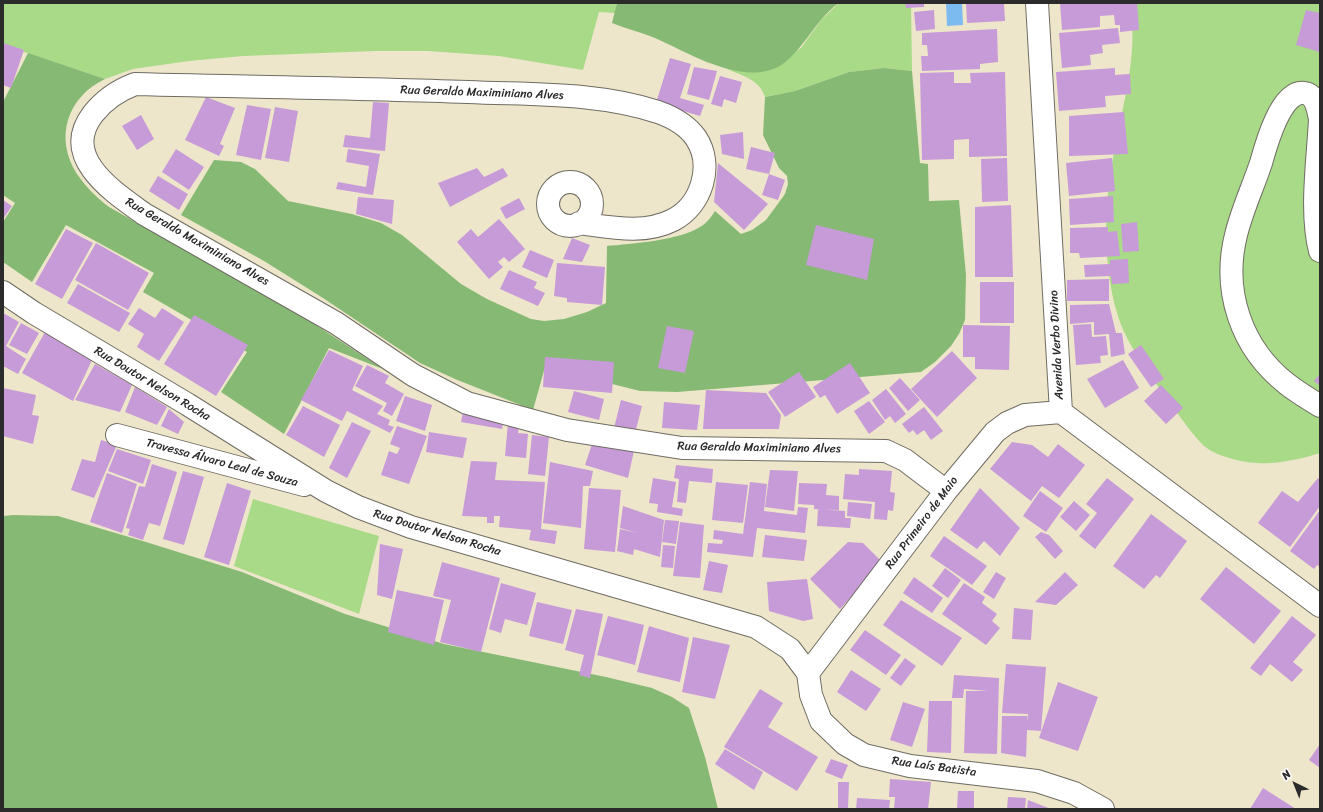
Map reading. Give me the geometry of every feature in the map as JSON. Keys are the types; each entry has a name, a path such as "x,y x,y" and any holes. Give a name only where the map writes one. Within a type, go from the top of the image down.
{"street":[{"name":"Avenida Verbo Divino","path":"1037,3 1061,412 1320,606"},
{"name":"Rua Geraldo Maximiniano Alves","path":"579,223 638,229 657,226 674,220 697,198 703,184 704,167 702,152 696,138 688,129 677,121 660,113 637,106 593,98 409,90 135,84 122,89 111,96 96,110 86,123 82,136 83,149 88,162 101,180 117,195 144,214 336,323 412,375 467,402 567,430 682,448 886,451 905,460 946,491"},
{"path":"1320,251 1316,238 1316,218 1320,120 1317,105 1313,97 1308,93 1300,92 1292,95 1282,108 1268,139 1236,234 1230,278 1237,315 1251,342 1263,359 1287,384 1320,406"},
{"name":"Rua Doutor Nelson Rocha","path":"3,292 34,313 187,404 326,491 358,507 411,527 756,627 790,649 808,673"},
{"name":"Rua Primeiro de Maio","path":"808,673 946,491 986,442 1007,423 1033,413 1061,412"},
{"name":"Travessa Álvaro Leal de Souza","path":"117,435 326,491"},
{"name":"Rua Laís Batista","path":"808,673 811,695 821,721 845,744 864,755 910,766 1037,780 1074,793 1105,808"}],"green space":[{"path":"3,3 617,3 615,13 599,12 583,70 499,56 428,51 375,51 243,56 189,61 133,69 105,79 18,50 3,43"},
{"path":"617,3 839,3 831,9 799,49 784,63 770,70 753,73 736,71 701,60 655,38 612,23"},
{"path":"839,3 911,3 912,71 884,68 849,72 795,91 765,97 755,82 727,69 766,71 801,48 821,20"},
{"path":"1130,3 1320,3 1320,453 1284,462 1262,463 1238,460 1220,455 1210,450 1198,440 1174,409 1144,367 1124,333 1114,303 1110,283 1106,241 1106,219 1110,177 1131,61 1132,22"},
{"path":"28,53 105,79 81,96 73,107 68,120 66,133 66,146 70,160 77,174 88,188 100,199 109,207 299,314 383,369 329,348 284,434 221,392 247,352 143,292 154,273 66,225 32,282 3,262 3,222 15,203 3,195 3,102"},
{"path":"884,68 912,71 920,163 928,164 929,201 959,200 966,275 965,320 959,334 951,346 935,362 921,372 677,392 640,391 545,367 533,410 455,379 420,363 323,298 264,261 181,215 214,160 241,162 255,169 288,201 352,214 381,223 402,235 461,284 487,299 531,319 544,321 564,319 587,312 606,303 607,246 655,241 680,235 702,225 709,220 715,211 741,234 752,230 766,220 785,194 788,184 787,176 779,168 763,135 765,97 795,91 849,72"},
{"path":"253,499 379,536 359,614 234,566"},
{"path":"3,516 58,516 146,542 242,572 345,614 444,644 606,677 652,688 672,697 689,708 705,757 718,809 3,809"}],"water":[{"path":"946,3 962,3 963,25 947,26"}],"building":[{"path":"905,3 924,3 924,7 906,8"},
{"path":"966,3 1004,3 1005,21 967,23"},
{"path":"1060,3 1137,3 1139,30 1120,32 1120,25 1115,25 1114,15 1100,16 1100,27 1062,30"},
{"path":"934,10 935,29 916,31 914,12"},
{"path":"1306,10 1320,13 1320,52 1296,45"},
{"path":"1118,28 1120,43 1102,45 1103,53 1090,55 1091,65 1062,68 1059,33"},
{"path":"997,29 998,62 980,64 980,69 922,71 921,56 928,56 927,45 922,45 922,33"},
{"path":"3,43 24,50 11,88 3,85"},
{"path":"670,58 691,64 680,98 704,105 700,116 656,103"},
{"path":"694,67 717,71 709,100 687,94"},
{"path":"1115,68 1115,75 1130,74 1131,94 1105,96 1106,107 1059,111 1056,72"},
{"path":"954,72 954,83 971,83 970,73 1005,72 1007,156 969,157 969,139 954,140 954,159 922,160 920,73"},
{"path":"720,76 742,82 736,103 724,99 722,107 711,104"},
{"path":"206,97 235,108 220,144 224,146 219,156 185,140"},
{"path":"373,102 389,103 385,151 343,147 345,135 370,138"},
{"path":"247,105 271,109 261,160 236,155"},
{"path":"275,107 298,111 289,162 265,158"},
{"path":"1124,112 1128,154 1069,156 1069,116"},
{"path":"141,115 154,139 137,150 122,126"},
{"path":"743,132 744,159 722,154 720,135"},
{"path":"751,147 775,153 769,174 746,169"},
{"path":"176,149 204,167 189,190 162,172"},
{"path":"348,149 380,154 373,195 336,189 338,182 366,187 369,166 346,162"},
{"path":"1007,158 1008,201 982,202 981,159"},
{"path":"1112,158 1115,191 1069,196 1066,163"},
{"path":"718,163 768,204 744,230 714,202"},
{"path":"477,168 484,177 503,168 508,176 450,207 438,183"},
{"path":"769,174 785,180 778,200 762,195"},
{"path":"158,176 188,194 179,210 149,191"},
{"path":"1113,196 1114,222 1070,225 1069,199"},
{"path":"358,197 394,200 392,224 356,214"},
{"path":"519,198 525,209 506,219 500,208"},
{"path":"3,200 12,206 3,219"},
{"path":"1011,205 1013,277 975,277 975,207"},
{"path":"499,219 525,249 509,262 504,257 498,262 503,267 489,279 457,242 471,229 478,237"},
{"path":"1137,222 1139,251 1123,252 1121,224"},
{"path":"816,225 874,239 867,280 806,265"},
{"path":"1108,227 1108,232 1117,231 1120,256 1080,258 1079,253 1070,253 1070,228"},
{"path":"66,229 93,243 62,299 35,284"},
{"path":"572,238 590,245 582,262 563,259"},
{"path":"96,243 149,273 128,310 75,280"},
{"path":"530,250 554,260 547,278 522,267"},
{"path":"1128,259 1129,283 1112,284 1111,276 1085,277 1084,265 1110,264 1110,260"},
{"path":"557,263 605,267 602,305 567,302 567,298 554,296"},
{"path":"509,270 537,282 534,288 545,293 538,306 500,289"},
{"path":"1109,279 1109,301 1067,301 1067,280"},
{"path":"980,282 1014,282 1014,323 980,323"},
{"path":"78,284 130,313 119,332 67,303"},
{"path":"1109,304 1116,333 1122,333 1125,354 1111,357 1109,334 1094,335 1094,322 1070,324 1070,305"},
{"path":"139,308 155,318 162,308 184,322 159,361 137,347 144,334 128,324"},
{"path":"3,313 19,322 6,346 26,359 18,374 3,366"},
{"path":"194,315 248,345 216,396 164,364"},
{"path":"21,323 39,333 27,354 9,345"},
{"path":"1091,324 1092,337 1106,336 1108,355 1100,356 1101,363 1076,365 1073,325"},
{"path":"963,325 1010,326 1009,370 975,369 975,357 963,357"},
{"path":"667,326 694,331 685,373 658,368"},
{"path":"45,332 92,360 73,401 22,373"},
{"path":"1141,345 1164,379 1151,387 1128,354"},
{"path":"329,350 363,366 352,390 383,406 377,414 390,420 388,425 394,427 390,433 347,411 342,421 301,400"},
{"path":"952,351 977,378 937,417 911,389"},
{"path":"545,357 614,362 612,393 543,387"},
{"path":"1123,360 1139,388 1105,408 1087,379"},
{"path":"850,363 870,393 837,414 825,395 820,398 813,387"},
{"path":"95,364 132,385 120,412 75,400"},
{"path":"367,365 389,376 385,383 404,394 392,416 383,411 387,403 355,386"},
{"path":"799,372 816,397 785,417 768,392"},
{"path":"1320,374 1320,386 1314,381"},
{"path":"900,378 920,400 908,411 889,388"},
{"path":"1161,385 1183,408 1166,424 1144,401"},
{"path":"135,387 167,407 157,425 125,412"},
{"path":"3,388 36,395 32,415 39,416 33,444 3,436"},
{"path":"886,389 906,414 895,423 890,416 885,420 872,400"},
{"path":"706,390 766,393 781,415 779,429 703,429"},
{"path":"574,391 604,399 599,420 568,412"},
{"path":"405,396 432,405 425,431 396,421"},
{"path":"621,400 642,406 635,433 614,428"},
{"path":"869,401 885,422 869,434 854,411"},
{"path":"664,402 700,405 697,430 662,428"},
{"path":"303,406 340,425 324,457 286,435"},
{"path":"924,407 943,431 931,440 924,430 917,435 913,430 909,433 902,424"},
{"path":"169,409 184,422 178,434 161,426"},
{"path":"463,412 504,418 502,429 461,422"},
{"path":"352,422 371,431 347,478 329,468"},
{"path":"508,423 519,424 518,433 528,434 526,458 505,456"},
{"path":"397,426 427,436 409,484 381,475 389,451 397,454 400,448 390,444"},
{"path":"429,432 467,438 463,458 426,452"},
{"path":"532,435 549,437 545,476 528,474"},
{"path":"594,438 635,446 628,478 585,465"},
{"path":"101,440 117,445 94,498 71,490 82,459 95,462"},
{"path":"1012,442 1032,445 1048,457 1058,444 1085,465 1059,498 1042,486 1031,501 990,469"},
{"path":"117,449 151,460 143,484 108,471"},
{"path":"471,461 497,462 495,480 545,482 541,529 557,531 555,544 529,540 531,530 499,527 500,516 494,516 494,523 487,523 487,517 462,516"},
{"path":"550,462 593,471 590,486 583,486 581,528 543,523"},
{"path":"152,464 177,472 160,526 149,523 143,540 128,535 130,529 126,528 139,486 145,487"},
{"path":"676,465 713,469 712,483 689,481 686,503 677,502 679,479 674,478"},
{"path":"859,469 892,471 890,492 895,493 893,511 888,510 887,520 874,519 875,502 843,499 845,474 859,475"},
{"path":"770,470 798,471 794,511 765,507"},
{"path":"183,471 204,477 184,545 163,539"},
{"path":"107,473 137,484 122,533 90,522"},
{"path":"653,478 676,482 672,507 683,509 682,516 657,512 658,504 649,503"},
{"path":"1107,478 1134,499 1095,549 1079,536 1097,513 1086,504"},
{"path":"1318,478 1320,480 1320,506 1290,547 1258,523 1282,491 1298,502"},
{"path":"716,482 748,485 743,523 712,520"},
{"path":"750,482 767,484 764,511 797,515 798,507 808,508 805,533 757,528 753,557 707,552 708,543 722,544 723,540 713,539 714,530 743,534"},
{"path":"227,483 251,491 229,565 204,557"},
{"path":"799,483 827,484 826,495 839,496 839,510 814,509 814,505 798,504"},
{"path":"589,488 621,490 615,552 584,549"},
{"path":"980,488 1020,528 1000,556 984,541 977,549 950,530"},
{"path":"1040,491 1063,508 1046,532 1023,516"},
{"path":"1074,501 1090,515 1076,531 1060,517"},
{"path":"848,502 872,504 870,519 847,516"},
{"path":"623,506 664,520 660,557 634,549 633,555 617,551 620,529 637,533 620,528"},
{"path":"818,509 845,511 845,518 851,518 850,528 817,526"},
{"path":"1320,510 1320,567 1317,565 1314,569 1290,551"},
{"path":"1151,514 1187,541 1160,578 1156,575 1144,589 1113,566"},
{"path":"665,520 679,521 676,544 662,542"},
{"path":"680,522 704,525 700,578 673,576"},
{"path":"1041,532 1049,535 1063,551 1055,559 1035,537"},
{"path":"765,535 807,540 804,561 762,557"},
{"path":"944,536 987,566 972,585 930,556"},
{"path":"848,542 863,543 885,565 857,596 852,596 840,609 810,579"},
{"path":"380,544 403,549 392,599 377,595"},
{"path":"663,545 675,546 673,568 661,567"},
{"path":"709,561 728,565 722,593 703,590"},
{"path":"442,562 500,578 481,652 440,642 451,600 433,596"},
{"path":"1226,567 1281,611 1254,644 1200,599"},
{"path":"945,568 961,580 948,598 932,586"},
{"path":"996,572 1006,578 994,599 983,592"},
{"path":"1065,572 1078,585 1056,605 1035,602"},
{"path":"914,577 943,598 932,613 903,593"},
{"path":"807,579 813,619 803,621 769,611 767,582"},
{"path":"501,583 536,593 527,625 505,619 501,633 489,629"},
{"path":"964,583 985,597 982,603 997,614 992,621 1000,628 986,645 942,614"},
{"path":"397,590 444,600 434,645 388,632"},
{"path":"901,600 962,638 942,666 883,625"},
{"path":"537,602 572,610 563,644 529,636"},
{"path":"1014,608 1033,610 1031,640 1012,639"},
{"path":"576,609 603,614 590,678 579,675 584,655 565,650"},
{"path":"608,616 644,625 635,665 597,655"},
{"path":"1292,616 1316,635 1293,662 1303,670 1292,682 1270,664 1261,676 1250,668"},
{"path":"649,626 689,638 680,682 637,672"},
{"path":"865,630 901,655 886,675 850,650"},
{"path":"693,637 730,645 715,699 682,692"},
{"path":"905,658 916,666 901,686 890,678"},
{"path":"1006,664 1046,667 1041,731 1027,730 1026,757 1001,753 1002,716 1027,716 1027,722 1028,714 1002,713"},
{"path":"851,670 881,689 866,711 837,692"},
{"path":"954,675 999,678 997,754 964,753 966,691 988,691 964,689 963,698 952,698"},
{"path":"1058,682 1098,697 1078,751 1039,738"},
{"path":"760,689 783,703 768,727 818,757 797,791 724,747"},
{"path":"929,701 952,701 951,753 927,752"},
{"path":"903,702 925,709 912,747 890,740"},
{"path":"1320,744 1320,768 1309,760"},
{"path":"725,749 763,772 754,790 715,764"},
{"path":"831,759 848,765 842,779 825,772"},
{"path":"890,779 931,782 928,809 894,809 895,797 889,797"},
{"path":"838,782 849,782 848,809 838,809"},
{"path":"1263,788 1296,809 1250,809"},
{"path":"958,791 974,791 974,809 957,809"},
{"path":"1008,797 1026,798 1025,809 1007,809"},
{"path":"857,798 890,800 889,809 856,809"},
{"path":"1028,800 1051,809 1027,809"}]}
